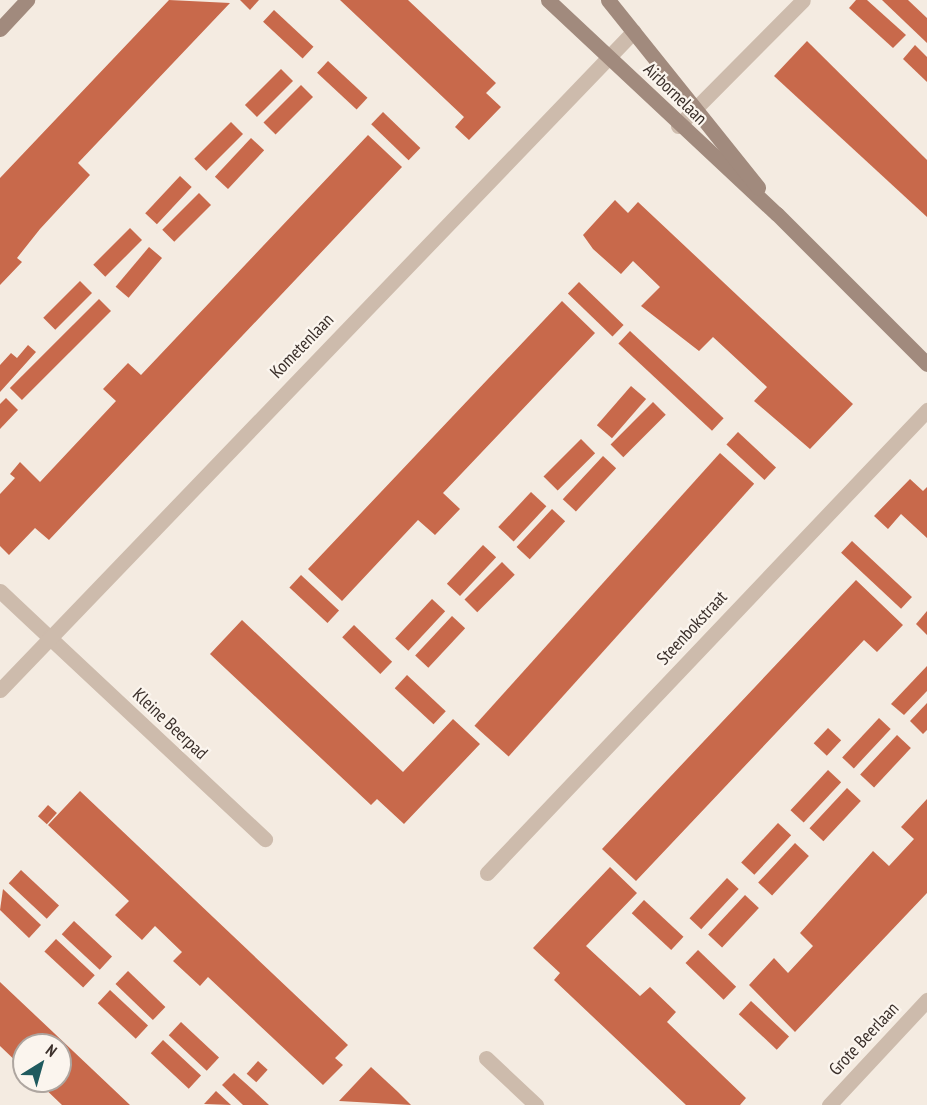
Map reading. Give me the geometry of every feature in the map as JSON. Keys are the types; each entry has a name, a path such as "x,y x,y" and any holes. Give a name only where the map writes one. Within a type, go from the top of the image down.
{"street":[{"path":"0,28 27,0"},
{"name":"Airbornelaan","path":"548,0 678,126 777,214 927,364"},
{"name":"Airbornelaan","path":"608,0 698,107 777,214"},
{"path":"678,126 803,0"},
{"name":"Kometenlaan","path":"0,690 634,31"},
{"name":"Steenbokstraat","path":"487,873 927,410"},
{"name":"Kleine Beerpad","path":"0,591 265,839"},
{"name":"Grote Beerlaan","path":"829,1105 927,1000"},
{"path":"486,1058 536,1105"}],"building":[{"path":"169,0 230,3 78,163 90,175 40,229 17,258 22,262 0,285 0,178"},
{"path":"240,0 259,0 250,10"},
{"path":"340,0 408,0 496,83 486,93 501,107 469,140 455,127 464,117"},
{"path":"856,0 867,0 906,35 893,48 849,8"},
{"path":"882,0 908,0 927,18 927,43"},
{"path":"274,10 313,47 303,59 263,22"},
{"path":"807,41 927,160 927,217 774,76"},
{"path":"915,45 927,57 927,82 903,59"},
{"path":"328,61 367,98 357,110 317,73"},
{"path":"281,69 293,81 257,117 245,105"},
{"path":"301,85 313,97 276,134 264,122"},
{"path":"383,112 420,148 409,160 371,124"},
{"path":"231,122 243,134 206,171 194,159"},
{"path":"368,135 402,167 49,540 35,528 9,555 0,546 0,494 15,478 10,474 20,462 40,482 116,401 103,389 128,363 141,375"},
{"path":"251,138 264,150 228,189 215,177"},
{"path":"180,176 192,187 157,224 145,213"},
{"path":"199,193 211,205 174,242 162,230"},
{"path":"615,200 628,213 638,202 853,404 810,449 754,401 767,387 713,337 699,351 641,306 660,287 633,261 621,274 593,249 583,235"},
{"path":"130,228 142,240 105,277 93,265"},
{"path":"149,247 162,258 129,298 116,287"},
{"path":"80,281 92,293 55,330 43,318"},
{"path":"579,282 624,325 612,337 568,294"},
{"path":"99,299 111,311 22,400 10,388"},
{"path":"562,301 595,333 443,493 460,509 435,535 418,520 342,601 308,569"},
{"path":"630,331 724,418 712,431 618,343"},
{"path":"28,345 36,352 0,392 0,365 11,353 17,358"},
{"path":"631,386 646,399 612,438 597,425"},
{"path":"6,398 18,410 0,429 0,404"},
{"path":"653,402 666,415 623,457 611,444"},
{"path":"738,432 776,467 764,480 726,444"},
{"path":"581,439 595,453 558,491 544,476"},
{"path":"720,453 754,484 509,757 474,726"},
{"path":"603,456 616,468 576,511 563,499"},
{"path":"910,479 923,491 927,487 927,538 901,514 888,529 874,516"},
{"path":"531,492 546,506 514,541 498,527"},
{"path":"552,509 565,521 530,559 517,547"},
{"path":"852,541 912,597 901,609 841,553"},
{"path":"483,545 496,557 460,596 447,584"},
{"path":"502,562 515,575 477,612 465,599"},
{"path":"301,575 339,610 327,623 289,587"},
{"path":"856,580 903,625 877,652 864,640 636,881 602,849"},
{"path":"432,599 445,611 408,651 395,638"},
{"path":"927,611 927,635 916,624"},
{"path":"452,616 465,628 428,668 415,655"},
{"path":"242,620 403,772 453,719 480,744 404,824 377,799 371,805 210,654"},
{"path":"354,625 392,662 380,674 342,637"},
{"path":"927,666 927,691 904,715 891,704"},
{"path":"407,675 446,711 433,724 395,688"},
{"path":"927,703 927,730 923,734 910,721"},
{"path":"879,718 891,729 854,768 842,757"},
{"path":"828,728 841,740 827,756 814,743"},
{"path":"897,735 911,748 874,787 860,774"},
{"path":"828,770 841,782 804,823 790,810"},
{"path":"847,788 861,801 823,841 809,828"},
{"path":"80,791 348,1045 335,1058 343,1065 323,1085 208,977 200,986 173,961 182,952 155,926 142,940 115,915 129,901 48,825"},
{"path":"927,799 927,893 795,1032 749,985 774,958 788,973 813,946 800,933 873,851 889,866 914,839 901,827"},
{"path":"48,805 57,813 47,824 38,816"},
{"path":"778,823 791,835 754,875 741,862"},
{"path":"795,843 809,856 772,895 758,882"},
{"path":"610,867 637,893 586,946 640,996 650,987 676,1012 667,1022 746,1098 740,1105 686,1105 554,980 560,973 533,948"},
{"path":"21,870 59,905 47,919 9,883"},
{"path":"727,878 739,889 701,929 689,918"},
{"path":"3,889 41,925 29,938 0,910"},
{"path":"745,895 759,908 722,947 708,934"},
{"path":"644,900 683,937 671,950 632,913"},
{"path":"74,921 112,956 100,970 62,934"},
{"path":"56,939 95,975 83,988 44,951"},
{"path":"698,950 736,987 724,1000 685,963"},
{"path":"128,971 165,1007 153,1020 115,984"},
{"path":"0,982 54,1033 12,1033 12,1057 0,1046"},
{"path":"110,990 148,1025 136,1039 98,1003"},
{"path":"751,1001 789,1036 777,1050 739,1014"},
{"path":"181,1022 219,1057 207,1071 169,1035"},
{"path":"163,1040 201,1075 189,1089 151,1053"},
{"path":"72,1050 130,1105 62,1105 50,1093 72,1093"},
{"path":"258,1061 268,1070 256,1082 247,1074"},
{"path":"371,1067 398,1092 411,1105 339,1101"},
{"path":"234,1073 269,1105 243,1105 222,1085"},
{"path":"216,1091 231,1105 204,1104"}]}
